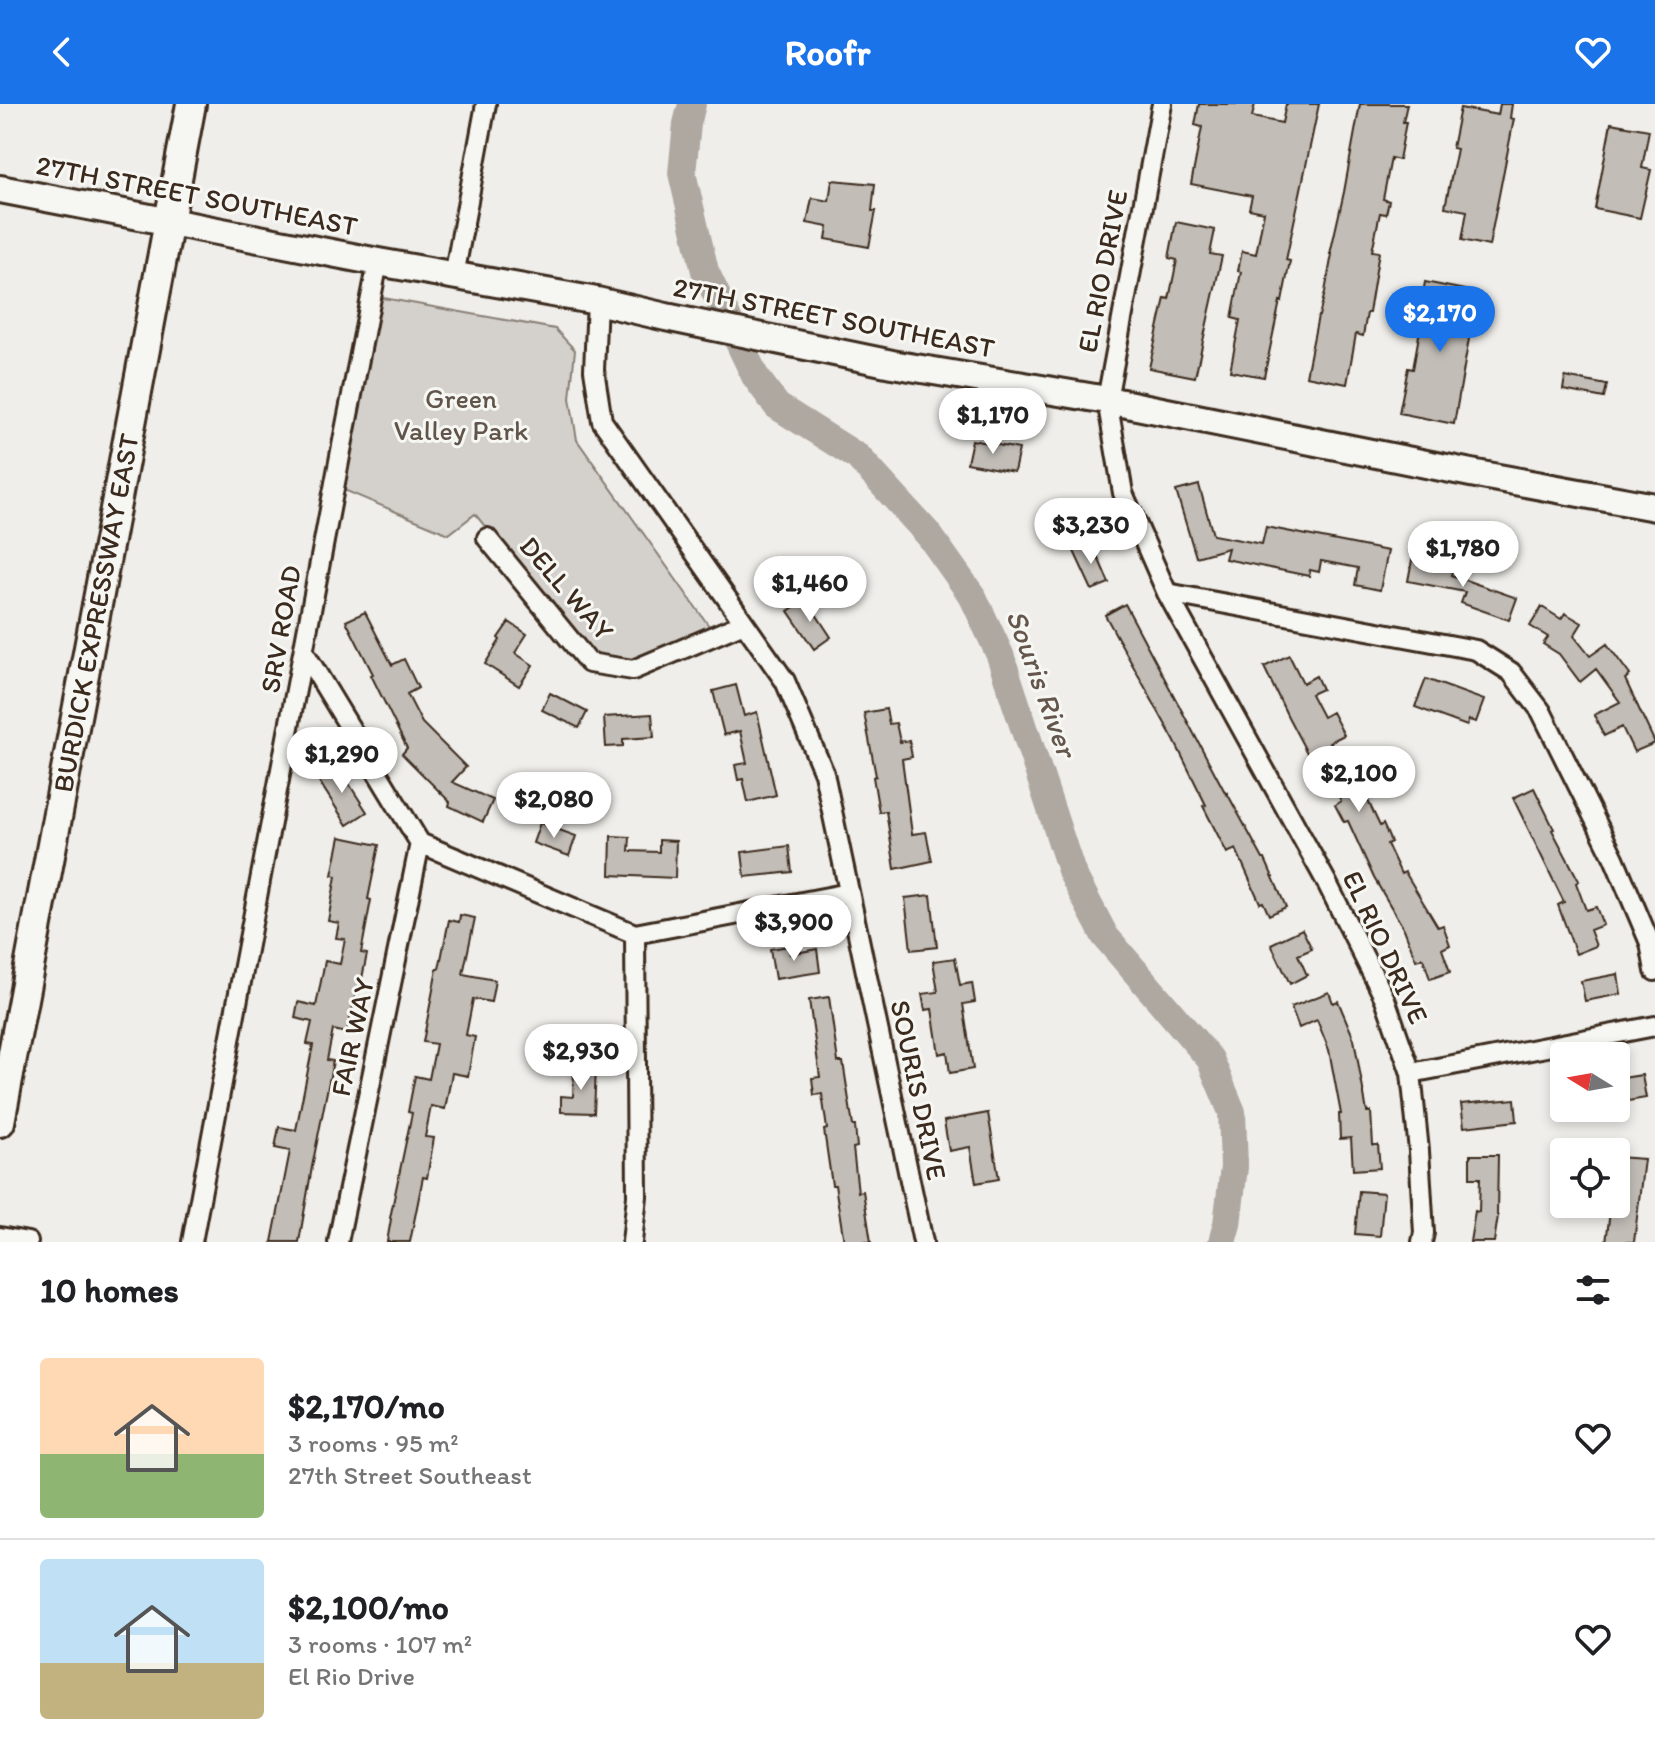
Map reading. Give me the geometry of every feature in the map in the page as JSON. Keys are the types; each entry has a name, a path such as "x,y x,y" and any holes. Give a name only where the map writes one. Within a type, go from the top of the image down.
{"main road":[{"name":"BURDICK EXPRESSWAY EAST","path":"0,1122 191,104"}],"street":[{"path":"454,276 486,104"},
{"name":"EL RIO DRIVE","path":"1162,104 1107,400 1123,493 1167,593 1332,894 1385,999 1411,1073 1419,1151 1422,1242"},
{"name":"27TH STREET SOUTHEAST","path":"0,189 597,301 892,364 1107,400 1655,507"},
{"name":"SRV ROAD","path":"192,1242 378,262"},
{"name":"SOURIS DRIVE","path":"597,301 594,370 602,421 785,681 824,773 923,1242"},
{"name":"DELL WAY","path":"487,538 589,663 633,670 744,623"},
{"path":"1167,593 1476,650 1511,672 1541,711 1614,858 1650,943 1655,971"},
{"path":"304,652 420,843 635,934 849,893"},
{"name":"FAIR WAY","path":"338,1242 420,843"},
{"path":"632,1242 637,1196 635,934"},
{"path":"1411,1073 1655,1026"},
{"path":"0,1237 28,1242"}],"green space":[{"name":"Green Valley Park","path":"378,297 555,329 575,350 570,398 577,440 714,633 635,667 592,659 475,514 449,534 344,490"}],"building":[{"path":"1199,104 1255,104 1252,117 1282,123 1286,104 1319,104 1286,260 1290,261 1282,302 1264,377 1230,371 1240,320 1232,318 1242,251 1256,254 1264,212 1249,209 1252,196 1191,184 1202,127 1195,125"},
{"path":"1360,104 1407,104 1399,160 1391,158 1383,199 1389,201 1386,214 1380,213 1372,251 1379,252 1369,313 1363,336 1356,334 1347,384 1306,376"},
{"path":"1500,104 1512,104 1510,118 1514,119 1489,246 1462,240 1467,211 1445,207 1457,149 1452,148 1460,108 1498,115"},
{"path":"1611,123 1649,130 1642,168 1651,170 1640,218 1595,209"},
{"path":"832,180 875,184 872,211 876,211 869,247 826,239 828,227 807,223 812,198 829,201"},
{"path":"1176,222 1215,230 1210,254 1222,256 1195,377 1149,368 1177,260 1169,258"},
{"path":"1425,282 1480,293 1454,424 1399,413 1408,368 1413,369"},
{"path":"1565,377 1607,385 1604,398 1563,390"},
{"path":"972,440 1019,449 1014,472 967,463"},
{"path":"1199,485 1213,535 1262,544 1266,527 1388,551 1380,590 1355,585 1358,568 1321,561 1319,572 1310,570 1309,576 1225,559 1228,548 1196,557 1176,491"},
{"path":"1091,541 1109,583 1092,590 1073,549"},
{"path":"1412,560 1453,568 1451,575 1517,598 1509,620 1461,603 1465,592 1408,581"},
{"path":"806,599 831,637 814,649 788,611"},
{"path":"1125,604 1226,794 1265,859 1286,907 1269,915 1263,902 1260,903 1236,849 1227,853 1174,740 1105,615"},
{"path":"1542,607 1561,619 1565,613 1582,623 1574,636 1590,656 1607,644 1630,675 1625,679 1655,743 1634,752 1622,727 1604,736 1594,715 1620,702 1596,669 1580,682 1559,654 1543,644 1548,637 1530,626"},
{"path":"365,612 392,665 404,659 418,688 407,694 422,723 466,767 452,782 493,800 483,822 449,806 450,802 402,754 407,748 346,621"},
{"path":"509,622 527,634 515,653 533,665 519,686 485,664"},
{"path":"1289,655 1303,683 1316,676 1322,689 1311,694 1323,717 1332,712 1344,735 1330,742 1344,769 1351,765 1380,826 1383,824 1391,842 1387,844 1401,874 1405,872 1438,927 1443,925 1450,945 1442,949 1450,972 1430,979 1423,958 1416,960 1404,929 1374,878 1348,821 1344,822 1335,805 1341,801 1324,766 1316,770 1288,717 1264,667"},
{"path":"1426,679 1484,700 1476,722 1469,720 1467,726 1415,707"},
{"path":"736,685 744,716 757,712 776,795 748,802 743,779 738,780 735,765 747,763 740,731 724,735 713,691"},
{"path":"550,693 587,712 579,728 542,710"},
{"path":"886,709 889,724 896,723 900,742 909,740 912,757 902,759 912,834 926,832 932,861 895,869 886,811 879,812 873,777 876,776 864,713"},
{"path":"652,714 654,737 623,739 623,746 606,747 604,717"},
{"path":"337,765 367,812 347,825 317,778"},
{"path":"1534,788 1579,881 1576,883 1586,910 1596,907 1603,925 1590,930 1596,946 1576,954 1558,905 1564,902 1513,798"},
{"path":"540,823 576,836 569,856 533,843"},
{"path":"611,836 630,837 629,851 659,852 659,840 676,841 675,878 610,875"},
{"path":"340,837 379,845 361,953 367,954 347,1033 333,1030 327,1060 333,1061 299,1242 272,1242 290,1151 275,1148 279,1127 296,1130 313,1045 307,1044 312,1022 295,1018 298,1002 316,1006 325,961 340,964 345,939 336,938 339,923 328,921 336,876 332,875"},
{"path":"789,846 792,872 745,877 742,852"},
{"path":"931,895 937,947 911,950 905,898"},
{"path":"460,915 475,918 463,974 495,980 491,1002 473,999 466,1035 475,1037 468,1076 452,1073 445,1109 431,1106 425,1137 434,1138 410,1242 387,1242 412,1113 408,1112 415,1076 429,1079 436,1044 423,1042 437,969 449,920 459,922"},
{"path":"1302,929 1312,949 1298,955 1307,975 1290,984 1271,944"},
{"path":"789,946 790,954 817,949 820,972 775,979 770,949"},
{"path":"955,958 960,985 972,983 975,1002 963,1004 973,1069 950,1073 947,1052 939,1054 932,1009 925,1010 922,994 938,992 933,961"},
{"path":"1618,974 1621,994 1585,1001 1581,981"},
{"path":"1329,992 1333,1003 1338,1001 1354,1039 1367,1112 1371,1112 1373,1145 1378,1145 1380,1168 1353,1170 1351,1138 1340,1139 1341,1114 1329,1050 1317,1020 1299,1028 1291,1007"},
{"path":"829,997 838,1062 843,1062 855,1126 857,1147 853,1148 858,1192 863,1191 871,1242 844,1242 835,1185 832,1185 822,1094 814,1095 812,1078 820,1077 809,1000"},
{"path":"574,1066 596,1067 594,1113 561,1112 561,1096 573,1097"},
{"path":"1642,1075 1646,1098 1630,1101 1630,1077"},
{"path":"1515,1099 1517,1121 1464,1127 1461,1104"},
{"path":"988,1113 999,1179 976,1183 970,1147 949,1151 944,1121"},
{"path":"1470,1155 1498,1155 1498,1216 1494,1242 1470,1242 1475,1211 1479,1212 1480,1178 1470,1178"},
{"path":"1630,1158 1644,1159 1634,1242 1606,1242 1609,1218 1630,1218"},
{"path":"1359,1191 1384,1193 1380,1236 1355,1234"}],"waterway":[{"name":"Souris River","path":"692,104 682,173 705,271 755,376 777,406 858,457 929,535 973,597 1000,655 1072,873 1105,936 1210,1059 1232,1112 1234,1167 1222,1242"}]}
